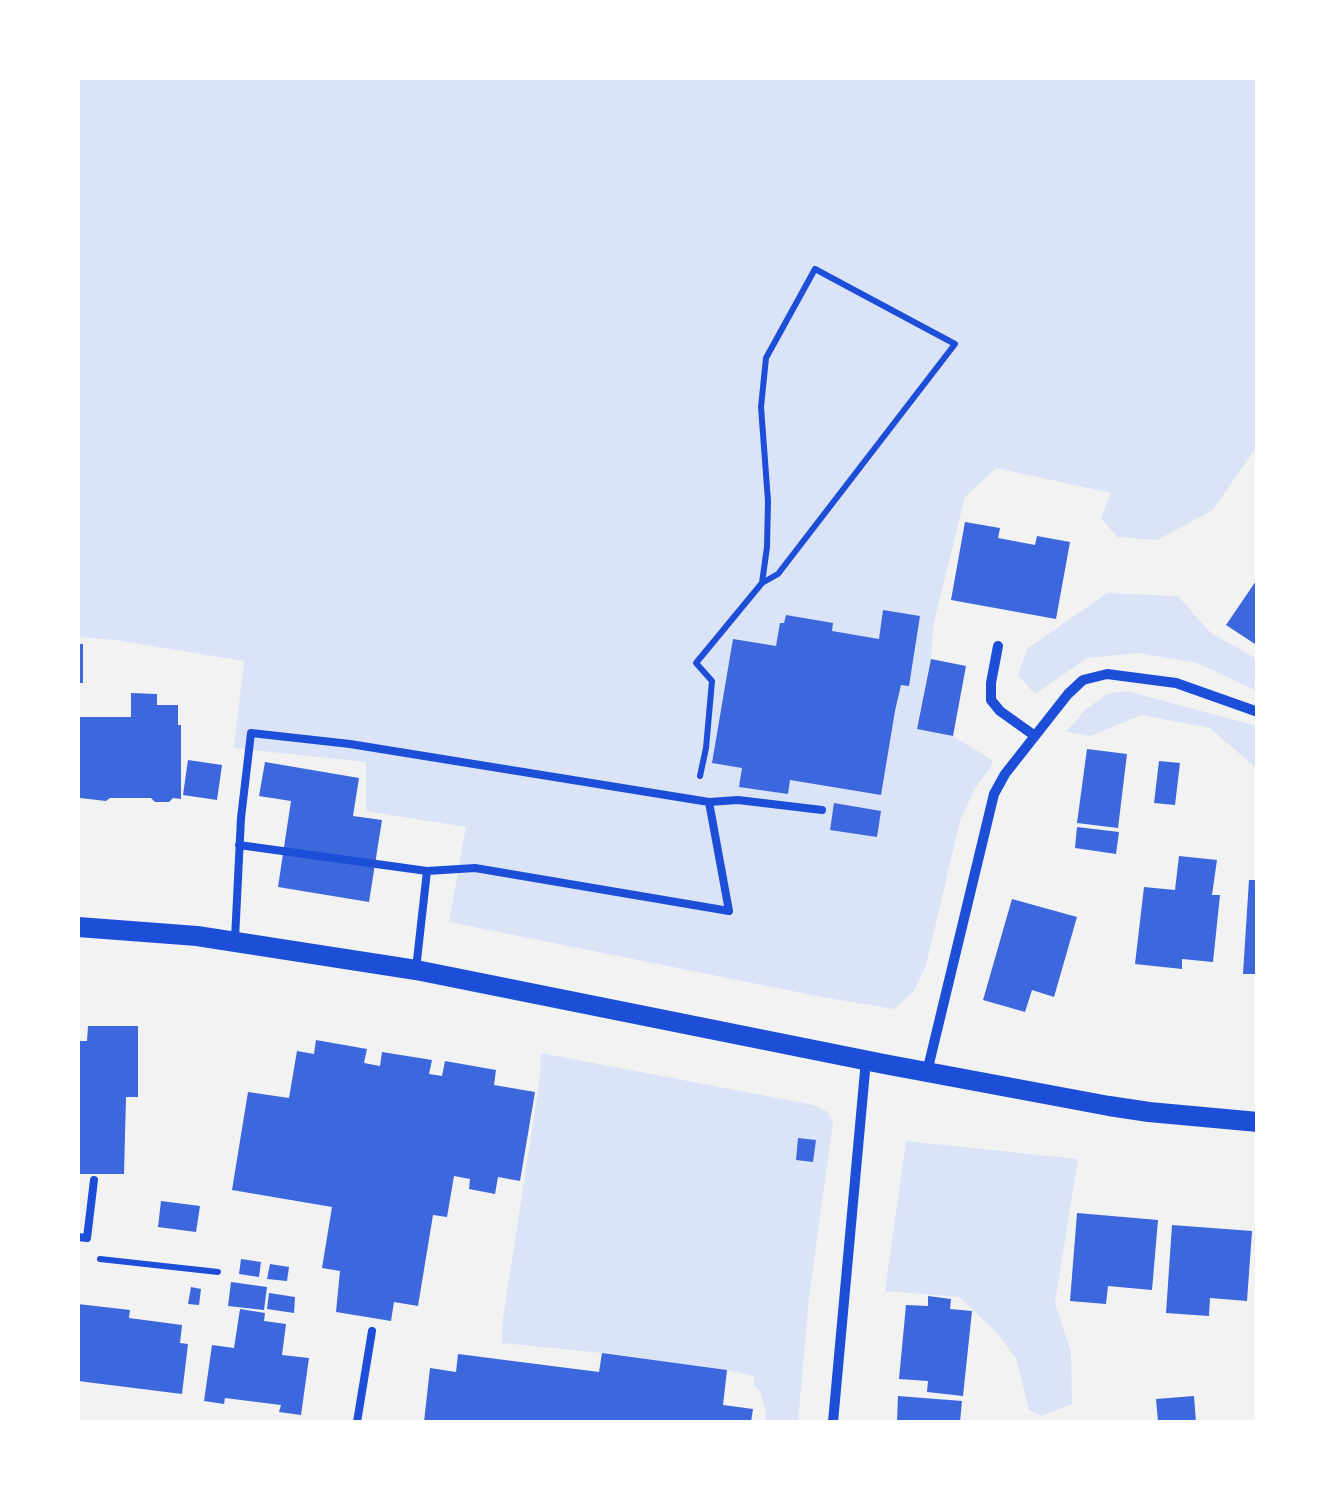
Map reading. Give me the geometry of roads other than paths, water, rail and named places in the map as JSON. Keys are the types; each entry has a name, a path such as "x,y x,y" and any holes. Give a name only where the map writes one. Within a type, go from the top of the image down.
{"main road":[{"path":"78,926 197,936 416,970 1109,1106 1258,1122"}],"street":[{"path":"998,646 990,700 1036,736"},
{"path":"927,1072 994,794 1005,774 1068,694 1082,680 1107,674 1176,683 1258,712"},
{"path":"833,1422 866,1060"}],"lane":[{"path":"234,943 251,734 350,744 709,802 738,800 822,810"},
{"path":"239,845 427,871 475,868 729,911 709,802"},
{"path":"416,970 427,871"},
{"path":"78,1237 87,1238 94,1180"},
{"path":"358,1422 372,1331"}]}
